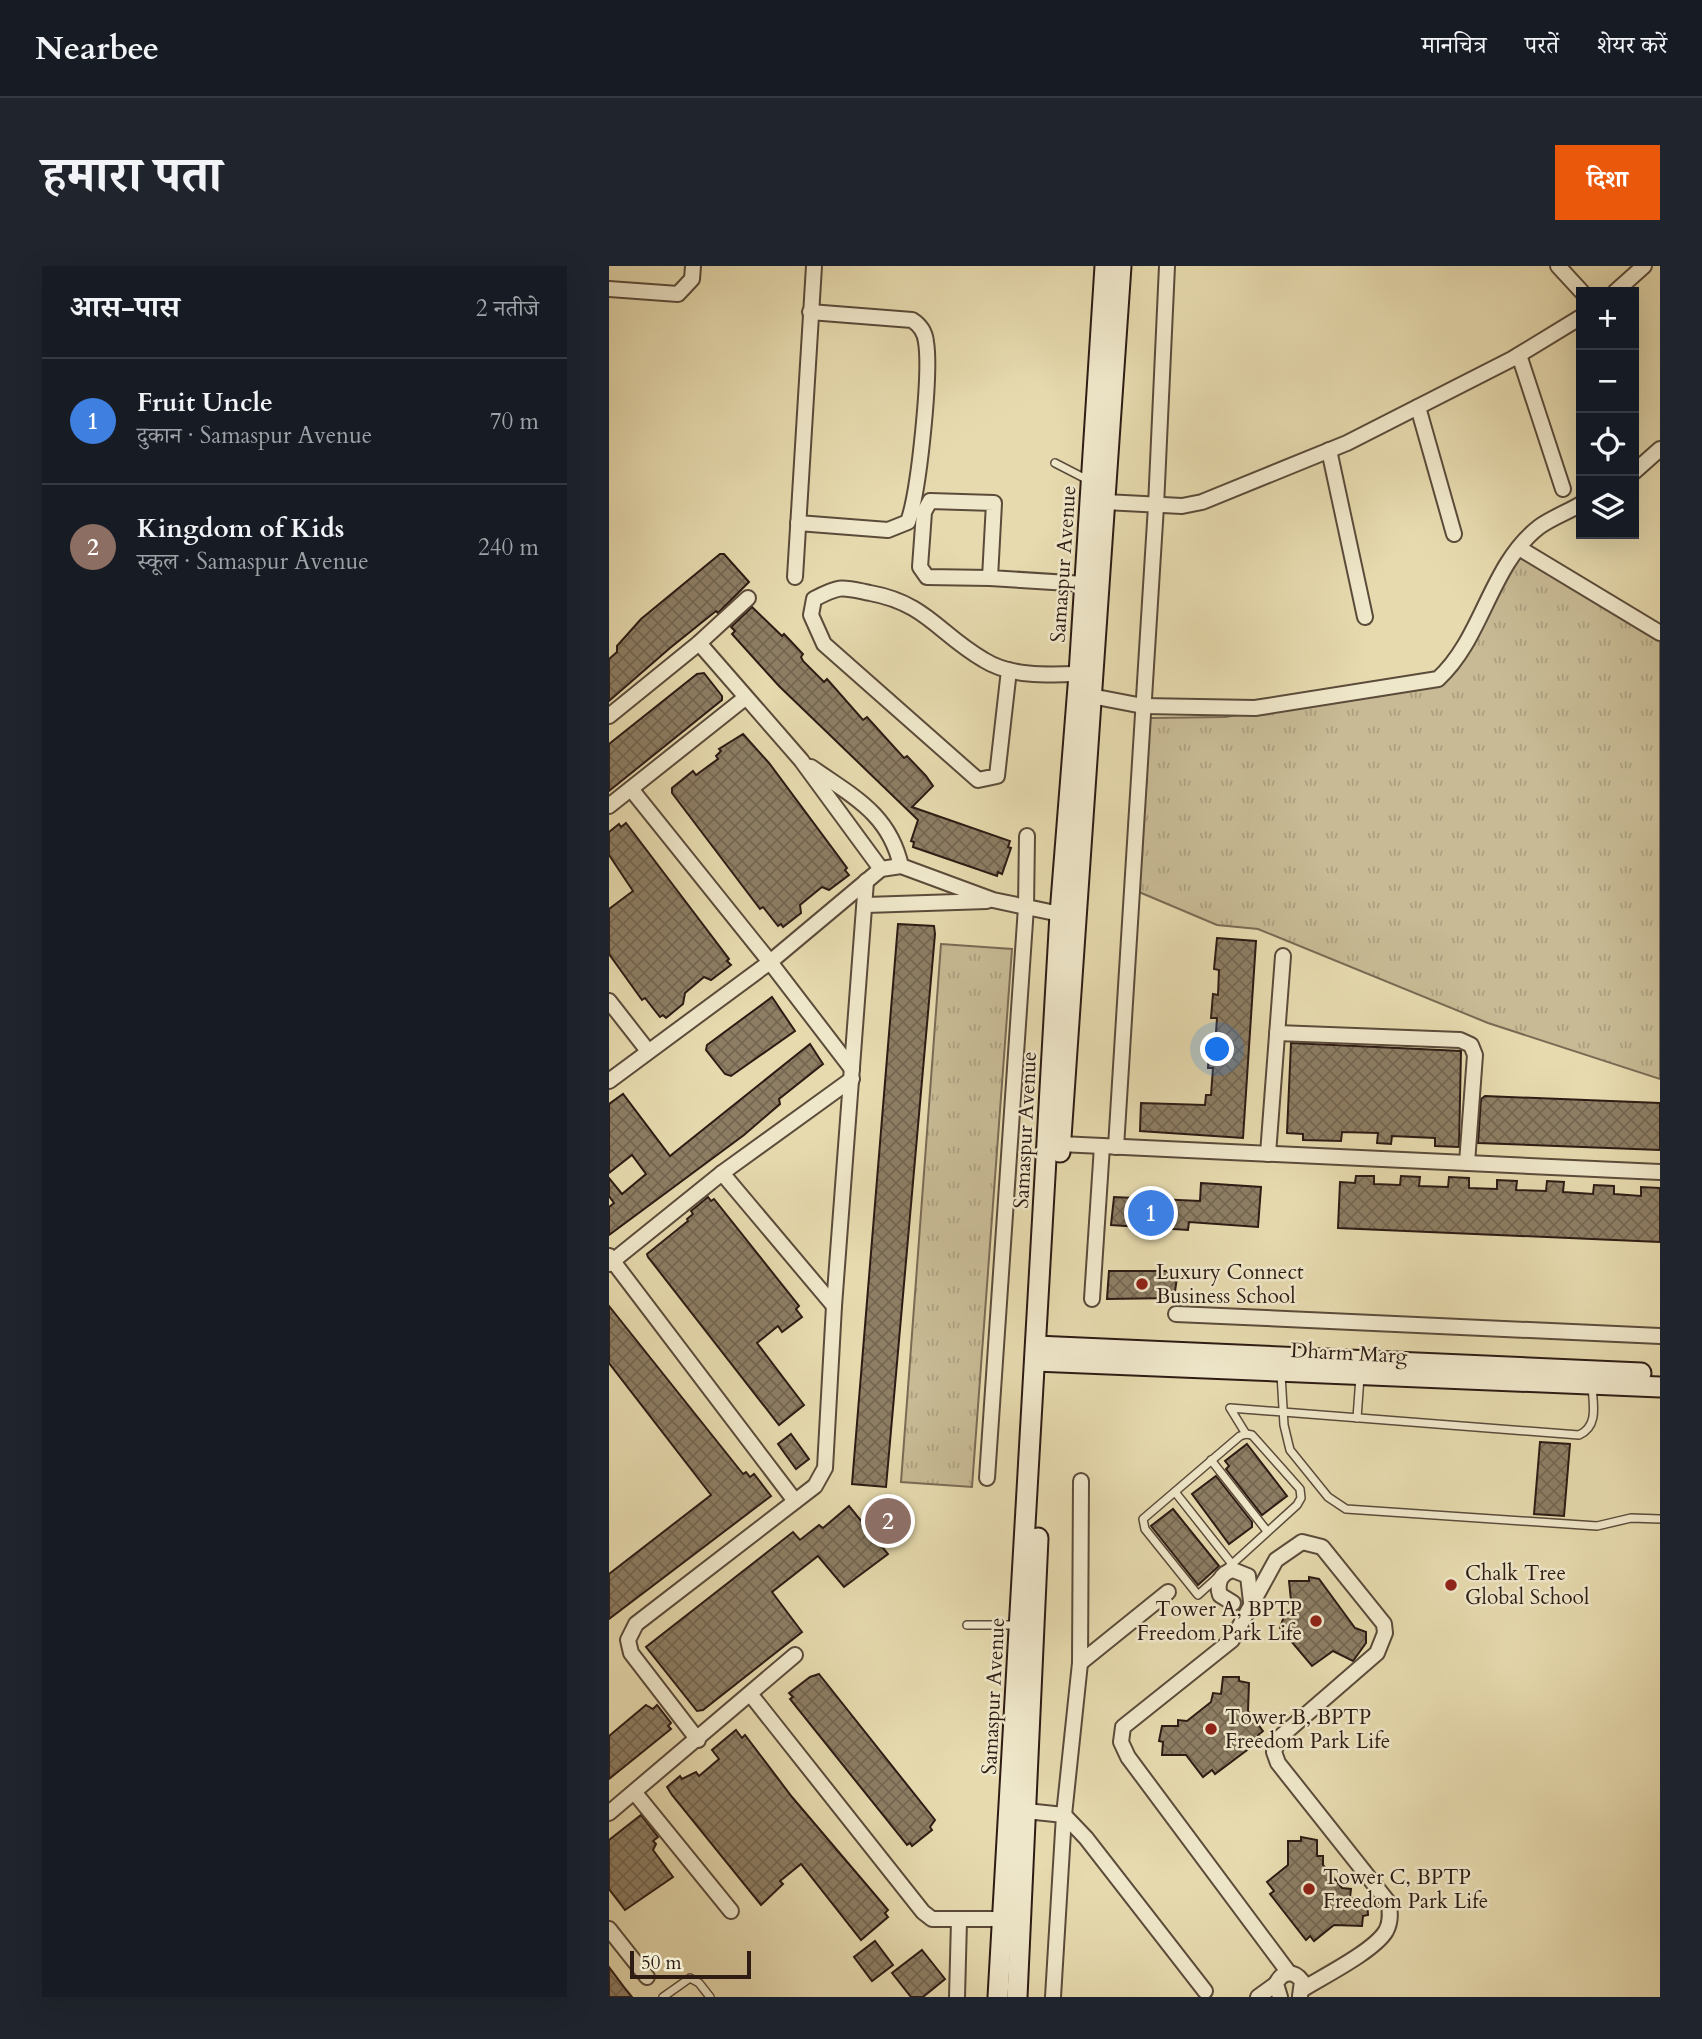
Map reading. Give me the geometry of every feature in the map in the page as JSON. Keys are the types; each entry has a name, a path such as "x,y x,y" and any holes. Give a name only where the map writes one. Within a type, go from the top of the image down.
{"main road":[{"name":"Samaspur Avenue","path":"998,1997 1020,1625 1060,1144 1105,502 1102,428 1105,266"},
{"name":"Samaspur Avenue","path":"1017,1997 1060,915 1091,482 1102,428 1121,266"},
{"name":"Dharm Marg","path":"1041,1353 1281,1372 1660,1387"},
{"name":"Dharm Marg","path":"1041,1353 1660,1374"}],"street":[{"path":"609,289 678,294 692,279 693,266"},
{"path":"795,577 814,266"},
{"path":"1092,1299 1109,1147 1143,706 1167,266"},
{"path":"1557,266 1577,287"},
{"path":"1621,287 1644,266"},
{"path":"798,523 888,530 908,522 914,499 927,365 923,331 912,320 810,312"},
{"path":"1105,502 1156,506 1182,506 1202,502 1329,450 1418,407 1519,355 1576,320"},
{"path":"1519,355 1563,489"},
{"path":"1418,407 1454,534"},
{"path":"1639,468 1660,449"},
{"path":"1329,450 1365,617"},
{"path":"990,578 995,503 930,501 924,512 920,567 927,577 1085,584"},
{"path":"1091,696 1143,706 1255,708 1438,679 1462,649 1519,548 1539,527 1576,507"},
{"path":"1519,548 1660,633"},
{"path":"1009,670 997,776 978,780 824,645 811,615 814,599 838,587 894,597 914,606 985,661 1009,670 1048,675 1079,674"},
{"path":"609,716 699,643 748,598"},
{"path":"699,643 801,760 881,869"},
{"path":"609,806 745,698"},
{"path":"801,760 855,798 883,824 896,844 901,866"},
{"path":"631,789 770,961 852,1074"},
{"path":"987,1478 1026,907 1027,836"},
{"path":"609,1081 770,961 881,869 901,866 993,901 1060,915"},
{"path":"698,1740 631,1653 628,1640 636,1624 814,1486 825,1468 834,1306 866,881"},
{"path":"866,905 993,901"},
{"path":"1268,1154 1283,956"},
{"path":"609,1001 648,1051"},
{"path":"1277,1032 1460,1040 1471,1045 1475,1055 1467,1163"},
{"path":"795,1501 610,1260 852,1074"},
{"path":"1060,1144 1660,1172"},
{"path":"722,1173 834,1306"},
{"path":"1176,1314 1660,1336"},
{"path":"1053,1997 1064,1815 1080,1663 1081,1481"},
{"path":"1302,1542 1322,1547 1384,1624 1385,1633 1377,1653 1279,1738 1274,1752 1278,1763 1389,1903 1390,1918 1386,1931 1374,1944 1301,1993 1300,1978 1289,1973 1128,1758 1121,1742 1123,1727 1232,1640 1282,1554 1302,1542"},
{"path":"1233,1603 1220,1595 1218,1584 1227,1571 1239,1570 1251,1581 1251,1606"},
{"path":"1080,1663 1168,1592"},
{"path":"609,1813 795,1655"},
{"path":"751,1695 923,1912 932,1919 1002,1919"},
{"path":"635,1793 731,1911"},
{"path":"1026,1811 1064,1815 1086,1838 1205,1991"},
{"path":"957,1997 959,1921"},
{"path":"609,1929 647,1977"},
{"path":"1258,1997 1278,1990 1281,1976 1289,1973"}],"lane":[{"path":"1055,463 1091,482"},
{"path":"1281,1372 1283,1412 1290,1450 1328,1497 1346,1508 1597,1525 1632,1518 1660,1519"},
{"path":"1357,1418 1360,1376"},
{"path":"1246,1434 1230,1408 1579,1435 1590,1428 1593,1419 1592,1385"},
{"path":"1246,1434 1252,1435 1300,1489 1301,1498 1297,1505 1198,1595 1145,1530 1143,1519 1246,1434"},
{"path":"1212,1460 1267,1531"},
{"path":"1175,1492 1232,1564"},
{"path":"967,1625 1020,1625"},
{"path":"663,1997 690,1978 699,1983 710,1997"}],"green space":[{"path":"1519,557 1660,640 1660,1079 1488,1023 1258,929 1217,925 1139,892 1150,718 1225,717 1437,685 1457,670"},
{"path":"941,944 1012,949 972,1487 901,1482"}],"building":[{"path":"720,554 724,554 749,582 718,613 716,611 670,648 609,701 609,659 617,652 617,646 641,619"},
{"path":"752,607 782,636 784,634 803,654 803,661 824,682 827,679 863,720 867,717 904,758 907,756 926,776 933,786 912,807 1010,841 1008,847 1011,848 1002,874 998,872 997,876 913,847 914,842 911,841 918,820 779,686 732,634 735,631 731,627"},
{"path":"704,673 722,696 722,700 609,791 609,744 697,674"},
{"path":"743,734 769,763 847,868 845,870 849,875 829,890 822,887 800,905 801,913 783,927 781,924 778,926 763,907 760,909 672,793 672,788 693,771 696,775 718,759 716,756 721,751 719,749"},
{"path":"626,823 731,965 711,980 704,977 685,993 683,1004 666,1018 663,1015 660,1017 645,998 642,1000 609,954 609,909 633,891 609,855 609,832 619,824 621,827"},
{"path":"898,924 934,926 935,934 886,1487 852,1484"},
{"path":"1217,938 1256,941 1243,1138 1140,1131 1141,1103 1205,1105 1206,1095 1211,1095 1213,1068 1208,1068 1209,1045 1215,1046 1217,1018 1211,1018 1213,994 1218,995 1219,970 1214,969"},
{"path":"772,997 795,1031 731,1076 725,1074 706,1050 707,1045"},
{"path":"1291,1043 1461,1051 1459,1147 1435,1146 1435,1138 1392,1136 1391,1144 1377,1143 1378,1133 1342,1132 1341,1141 1303,1140 1303,1134 1287,1133"},
{"path":"810,1044 823,1064 779,1099 780,1104 744,1135 609,1235 609,1207 614,1203 609,1196 609,1178 622,1194 646,1174 632,1155 609,1173 609,1104 623,1094 670,1156"},
{"path":"1485,1096 1660,1103 1660,1150 1478,1143 1481,1099"},
{"path":"1356,1176 1374,1176 1374,1184 1400,1185 1401,1176 1420,1177 1419,1186 1448,1187 1449,1177 1469,1178 1469,1188 1497,1189 1497,1180 1517,1181 1516,1190 1546,1191 1547,1181 1564,1182 1563,1192 1593,1194 1594,1185 1614,1186 1614,1194 1641,1196 1641,1187 1660,1188 1660,1242 1338,1228 1340,1182 1355,1183"},
{"path":"1201,1183 1261,1187 1258,1227 1189,1222 1188,1230 1111,1225 1114,1197 1200,1201"},
{"path":"708,1197 711,1201 714,1199 799,1306 796,1309 802,1317 782,1332 778,1326 757,1343 804,1405 779,1425 647,1254 688,1221 693,1214 691,1211"},
{"name":"Luxury Connect Business School","path":"1109,1271 1178,1271 1174,1298 1107,1299"},
{"path":"609,1306 743,1474 746,1472 750,1477 754,1474 771,1496 609,1619 609,1574 711,1495 609,1363"},
{"path":"791,1434 809,1459 796,1469 778,1444"},
{"path":"1540,1442 1570,1444 1564,1516 1534,1514"},
{"path":"1247,1444 1287,1496 1262,1515 1226,1469 1229,1466 1225,1461"},
{"path":"1216,1476 1252,1522 1252,1527 1229,1544 1192,1494"},
{"path":"849,1506 888,1554 844,1587 818,1556 772,1592 802,1632 703,1710 697,1711 646,1647 793,1532 800,1540 819,1525 823,1528"},
{"path":"1173,1509 1219,1566 1198,1585 1151,1526"},
{"name":"Tower A, BPTP Freedom Park Life","path":"1309,1577 1319,1579 1355,1628 1366,1632 1366,1643 1353,1661 1333,1651 1312,1666 1280,1628 1284,1616 1292,1610 1289,1581 1309,1581"},
{"path":"819,1674 935,1820 930,1827 932,1830 912,1846 910,1843 907,1845 790,1699 793,1697 789,1693 810,1677"},
{"name":"Tower B, BPTP Freedom Park Life","path":"1223,1677 1239,1677 1239,1681 1249,1683 1248,1711 1263,1731 1258,1735 1262,1739 1215,1774 1212,1770 1203,1777 1186,1755 1162,1755 1163,1742 1159,1741 1162,1726 1178,1726 1178,1720 1187,1721 1211,1702 1213,1693 1221,1694"},
{"path":"646,1705 653,1709 657,1705 671,1723 668,1726 671,1729 609,1779 609,1736"},
{"path":"736,1730 742,1738 745,1735 792,1797 888,1910 885,1913 888,1917 861,1940 801,1864 780,1881 783,1884 761,1905 667,1787 680,1776 682,1779 696,1772 699,1776 719,1759 712,1750"},
{"path":"641,1815 658,1837 653,1841 656,1844 653,1850 673,1877 625,1910 609,1889 609,1840"},
{"name":"Tower C, BPTP Freedom Park Life","path":"1301,1837 1317,1840 1317,1856 1323,1856 1323,1865 1342,1888 1351,1889 1350,1898 1367,1900 1368,1915 1363,1916 1362,1926 1334,1925 1314,1941 1310,1936 1306,1940 1270,1894 1274,1891 1267,1882 1288,1865 1288,1841 1301,1841"},
{"path":"875,1941 893,1965 872,1981 854,1957"},
{"path":"922,1950 945,1979 923,1997 911,1997 892,1973"},
{"path":"609,1967 624,1987 632,1997 609,1997"}],"place":[{"name":"Fruit Uncle","path":"1151,1213"},
{"name":"Luxury Connect Business School","path":"1142,1284"},
{"name":"Kingdom of Kids","path":"888,1521"},
{"name":"Chalk Tree Global School","path":"1451,1585"},
{"name":"Tower A, BPTP Freedom Park Life","path":"1316,1621"},
{"name":"Tower B, BPTP Freedom Park Life","path":"1211,1729"},
{"name":"Tower C, BPTP Freedom Park Life","path":"1309,1889"}]}
